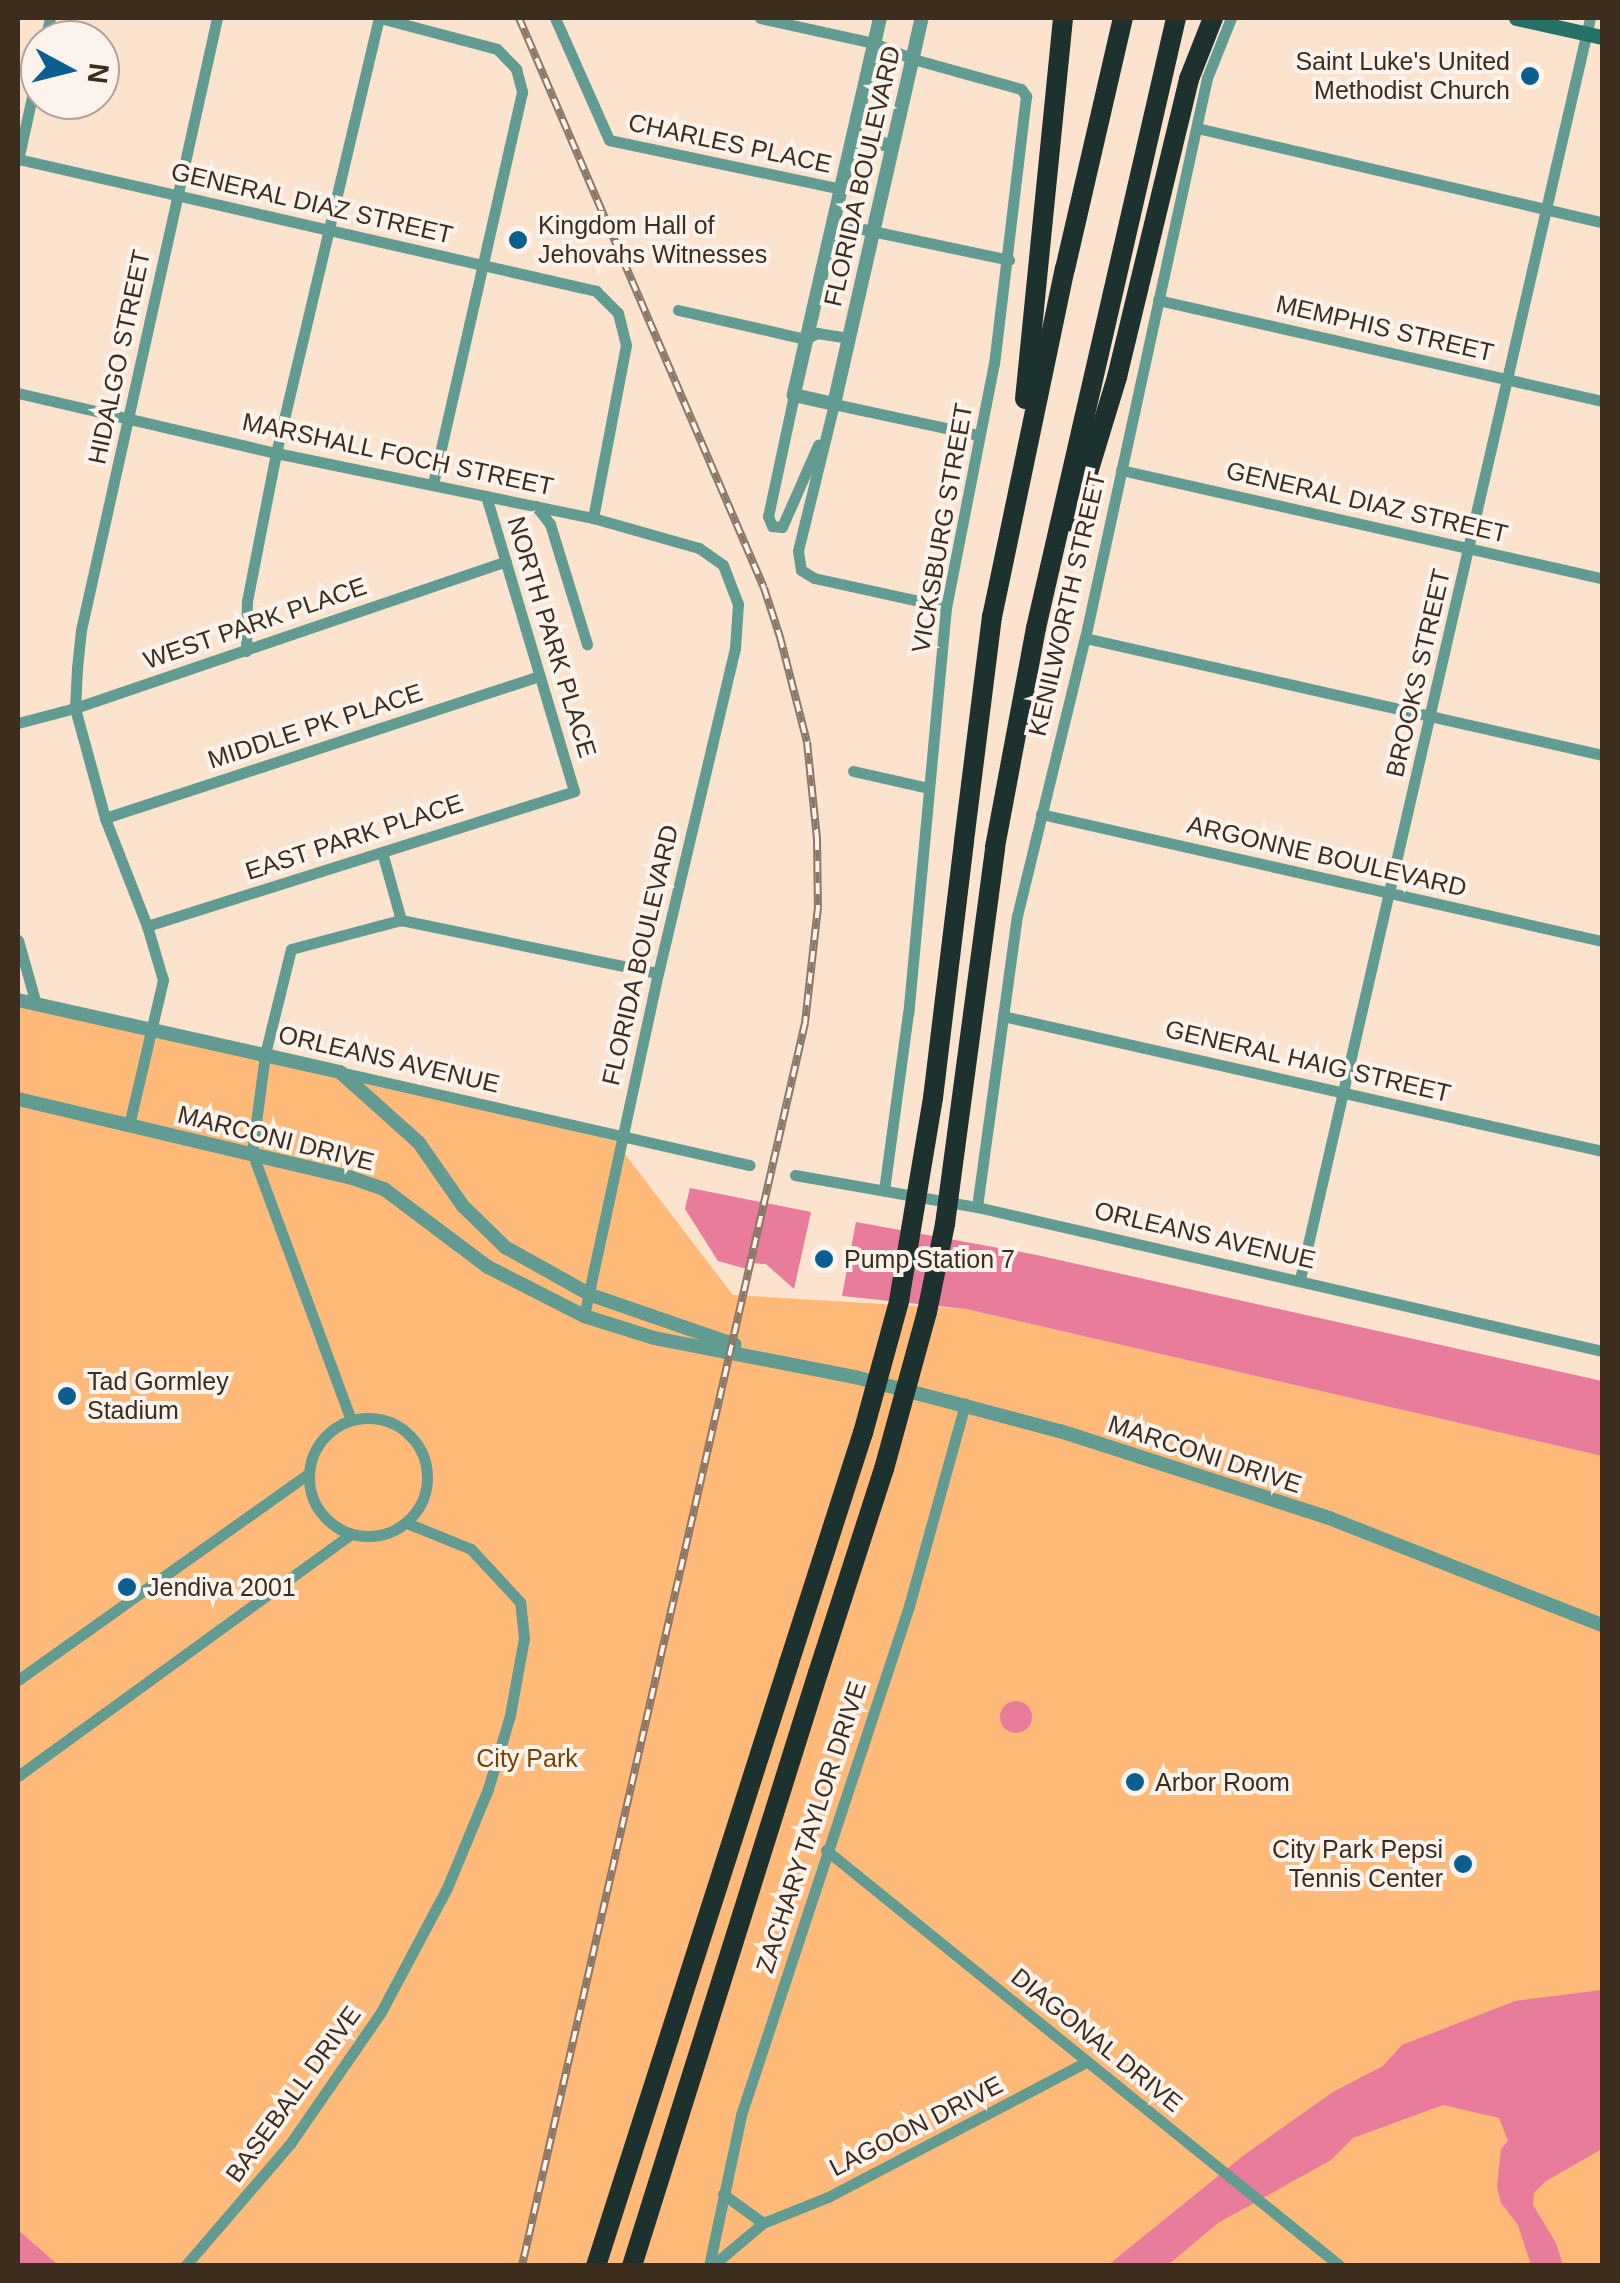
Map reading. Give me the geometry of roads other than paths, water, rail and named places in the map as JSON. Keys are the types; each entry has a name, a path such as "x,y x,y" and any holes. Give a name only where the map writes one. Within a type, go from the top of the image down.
{"highway":[{"path":"596,2266 863,1433 899,1301 928,1138 992,617 1029,374 1063,18"},
{"path":"992,617 1123,18"},
{"path":"632,2266 884,1470 927,1312 945,1224 995,846 1036,628 1176,18"},
{"path":"1036,628 1095,458 1189,79 1214,18"}],"main road":[{"path":"1516,18 1593,29"}],"street":[{"name":"HIDALGO STREET","path":"129,1125 162,980 147,926 104,818 75,708 81,630 217,18"},
{"path":"246,651 247,601 276,453 380,18 497,50 516,68 522,92 433,484"},
{"name":"CHARLES PLACE","path":"555,18 609,140 841,189"},
{"name":"VICKSBURG STREET","path":"760,18 874,44 1020,89 1026,96 1009,260 946,606 908,1013 884,1190"},
{"name":"FLORIDA BOULEVARD","path":"834,404 793,507 782,527 772,526 768,516 880,18"},
{"name":"FLORIDA BOULEVARD","path":"922,18 798,551 801,570 814,578 946,606"},
{"name":"KENILWORTH STREET","path":"976,1208 1018,916 1085,638 1207,78 1231,18"},
{"name":"BROOKS STREET","path":"1300,1279 1547,209 1593,29"},
{"path":"18,160 27,120"},
{"path":"1197,128 1602,222"},
{"path":"853,137 892,146"},
{"name":"GENERAL DIAZ STREET","path":"18,160 596,292 618,313 626,346 593,518"},
{"path":"834,223 1009,260"},
{"name":"MEMPHIS STREET","path":"1158,300 1602,401"},
{"path":"678,310 806,339 817,333 848,338"},
{"name":"MARSHALL FOCH STREET","path":"18,393 276,453 593,518 712,555 731,580 738,604"},
{"path":"794,394 979,435"},
{"name":"GENERAL DIAZ STREET","path":"1121,470 1602,578"},
{"name":"NORTH PARK PLACE","path":"486,496 574,791"},
{"path":"536,506 550,524 587,644"},
{"name":"WEST PARK PLACE","path":"18,723 75,708 506,561"},
{"name":"FLORIDA BOULEVARD","path":"584,1316 658,973 735,648 738,604"},
{"path":"1085,638 1602,756"},
{"name":"MIDDLE PK PLACE","path":"104,818 538,676"},
{"path":"853,771 929,788"},
{"name":"EAST PARK PLACE","path":"147,926 574,791"},
{"name":"ARGONNE BOULEVARD","path":"1041,814 1602,941"},
{"path":"382,852 401,920"},
{"path":"351,1420 252,1153 265,1054 291,949 401,920 658,973"},
{"path":"18,940 36,1004"},
{"name":"ORLEANS AVENUE","path":"18,1000 750,1165"},
{"name":"GENERAL HAIG STREET","path":"1003,1016 1602,1151"},
{"name":"MARCONI DRIVE","path":"340,1072 419,1143 490,1236 591,1295 783,1360"},
{"name":"MARCONI DRIVE","path":"18,1099 252,1153 384,1190 488,1266 584,1316 654,1338 783,1360 965,1404 1328,1518 1602,1625"},
{"name":"ORLEANS AVENUE","path":"795,1175 976,1208 1602,1351"},
{"name":"ZACHARY TAYLOR DRIVE","path":"710,2266 741,2115 914,1590 965,1404"},
{"path":"18,1680 309,1473 322,1440 351,1420 371,1417 391,1422 421,1449 427,1488 420,1507 406,1523 371,1537 351,1534 319,1511 309,1473"},
{"name":"BASEBALL DRIVE","path":"185,2266 290,2144 381,2012 446,1888 488,1789 510,1715 524,1638 520,1602 472,1549 406,1523"},
{"path":"18,1776 351,1534"},
{"name":"DIAGONAL DRIVE","path":"826,1850 1340,2266"},
{"name":"LAGOON DRIVE","path":"710,2266 763,2223 828,2197 1086,2062"},
{"path":"723,2194 763,2223"}],"railway":[{"path":"519,18 764,588 807,742 817,839 818,907 805,1023 522,2266"}],"place":[{"name":"Saint Luke's United Methodist Church","path":"1530,76"},
{"name":"Kingdom Hall of Jehovahs Witnesses","path":"518,240"},
{"name":"Pump Station 7","path":"824,1259"},
{"name":"Tad Gormley Stadium","path":"67,1396"},
{"name":"Jendiva 2001","path":"127,1587"},
{"name":"Arbor Room","path":"1135,1782"},
{"name":"City Park Pepsi Tennis Center","path":"1463,1864"}],"park label":[{"name":"City Park","path":"527,1758"}]}
